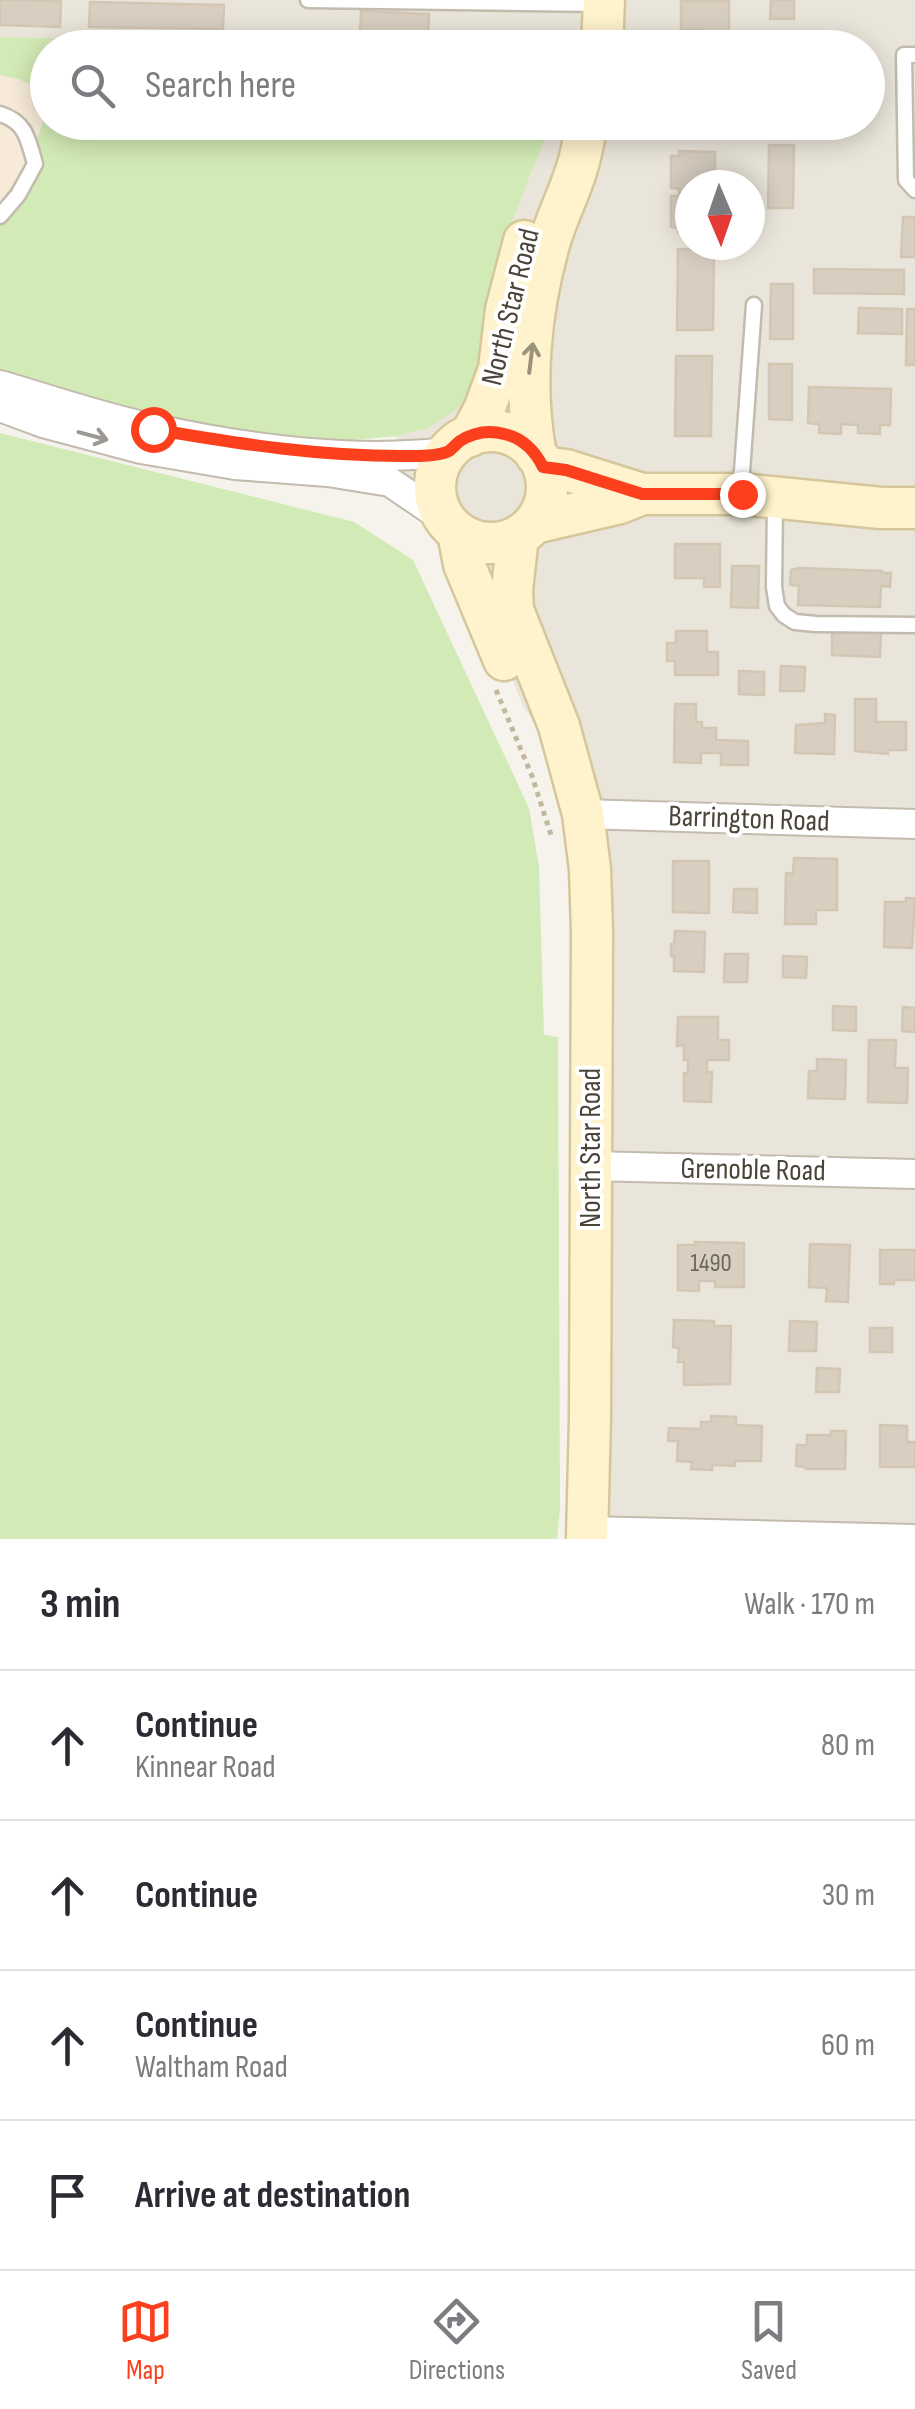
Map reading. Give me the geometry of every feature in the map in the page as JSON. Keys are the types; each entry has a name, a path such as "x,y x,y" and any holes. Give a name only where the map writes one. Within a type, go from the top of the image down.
{"street":[{"path":"603,30 604,2"},
{"name":"North Star Road","path":"458,444 484,410 500,370 506,310 524,241 565,140"},
{"name":"North Star Road","path":"540,461 530,421 528,380 540,285 548,245 578,168 583,140"},
{"path":"0,385 153,429 237,444 340,454 414,456 488,432 506,434 523,442 540,461 546,482 542,511 526,530"},
{"path":"0,406 43,423 141,449 234,465 328,472 390,482 472,540 488,543 503,542 526,530 642,494"},
{"path":"452,526 440,510 435,486 440,463 458,444"},
{"path":"540,461 642,494 755,496 915,508"},
{"name":"North Star Road","path":"452,526 524,706 539,732 567,760"},
{"name":"North Star Road","path":"526,530 512,590 512,610 559,726 583,814 590,869 588,1535"},
{"name":"Barrington Road","path":"583,814 915,824"},
{"name":"Grenoble Road","path":"591,1166 915,1174"},
{"path":"588,1535 915,1539"}],"lane":[{"path":"308,0 604,2"},
{"path":"915,55 904,55 906,180 915,190"},
{"path":"0,114 15,118 27,135 35,164 18,196 0,216"},
{"path":"754,304 742,472 755,496 778,606 794,622 915,625"}],"path":[{"path":"494,685 554,841"}],"shaded area":[{"path":"0,0 915,0 915,1539 587,1539 590,1416 567,761 539,731 523,706 474,585 458,532 390,482 397,436 428,428 544,140 885,140 885,30 30,30 30,38 0,37"},
{"path":"0,75 30,85 30,140 36,140 0,203"}],"green space":[{"path":"0,37 30,38 30,85 0,75"},
{"path":"36,140 544,140 504,241 484,358 470,392 456,410 428,428 397,436 321,443 209,431 0,375 0,203"},
{"path":"0,433 354,522 413,560 529,808 539,867 544,1035 558,1037 557,1539 0,1539"}],"building":[{"path":"0,0 61,1 60,27 0,25"},
{"path":"771,0 794,0 794,19 770,19"},
{"path":"681,1 729,1 729,30 681,30"},
{"path":"90,2 224,5 223,29 89,27"},
{"path":"361,11 429,14 428,30 360,30"},
{"path":"769,145 794,145 793,208 768,208"},
{"path":"679,151 715,152 715,170 675,170 675,188 671,188 671,156 679,156"},
{"path":"671,196 675,196 675,228 671,227"},
{"path":"903,217 915,217 915,257 901,257"},
{"path":"678,260 714,260 713,330 677,330"},
{"path":"814,269 904,270 904,294 814,293"},
{"path":"771,284 793,284 793,339 770,339"},
{"path":"859,308 902,309 902,334 858,333"},
{"path":"907,309 915,309 915,365 906,365"},
{"path":"676,356 712,356 711,436 675,436"},
{"path":"769,364 792,364 792,420 769,419"},
{"path":"809,387 891,389 890,425 880,425 880,434 858,433 858,425 841,424 841,434 819,433 819,424 808,423"},
{"path":"675,544 720,544 720,587 704,587 704,578 675,578"},
{"path":"732,566 759,566 758,608 731,607"},
{"path":"791,570 882,571 891,573 890,587 881,586 880,607 798,605 799,586 790,585"},
{"path":"676,631 707,631 707,652 718,652 718,675 675,675 675,661 667,661 667,643 676,643"},
{"path":"832,632 881,633 880,657 832,655"},
{"path":"781,666 805,667 804,691 780,691"},
{"path":"739,671 764,672 764,695 739,694"},
{"path":"855,699 876,699 876,722 906,722 906,750 888,750 888,754 855,751"},
{"path":"675,704 696,704 696,722 702,722 702,728 716,728 716,740 748,741 748,765 721,765 721,753 701,753 701,763 674,762"},
{"path":"825,714 835,715 834,754 795,753 796,725 825,723"},
{"path":"794,858 837,859 837,910 816,910 816,924 785,924 786,873 793,874"},
{"path":"673,861 709,861 709,913 673,912"},
{"path":"734,889 757,889 757,913 733,912"},
{"path":"906,898 915,898 912,948 884,947 885,902 906,902"},
{"path":"675,931 705,932 704,972 674,971 671,944"},
{"path":"725,954 748,954 747,982 724,982"},
{"path":"783,956 807,957 806,978 783,977"},
{"path":"833,1006 856,1007 856,1031 833,1030"},
{"path":"903,1007 915,1008 915,1032 902,1031"},
{"path":"678,1017 718,1017 718,1040 729,1040 729,1060 707,1060 707,1072 712,1072 711,1102 684,1101 688,1060 684,1060 684,1045 677,1046"},
{"path":"869,1040 896,1040 895,1068 908,1068 907,1103 868,1102"},
{"path":"817,1059 846,1060 845,1099 808,1098 809,1071 817,1071"},
{"path":"695,1242 744,1243 744,1287 715,1287 715,1281 699,1281 699,1291 678,1290 678,1245 696,1245"},
{"path":"810,1244 850,1245 848,1302 826,1301 827,1288 809,1287"},
{"path":"880,1250 915,1250 915,1280 880,1284"},
{"path":"674,1320 714,1321 714,1326 731,1326 730,1384 684,1385 684,1362 678,1362 679,1348 673,1347"},
{"path":"790,1321 817,1322 816,1351 789,1351"},
{"path":"870,1328 892,1328 892,1352 870,1352"},
{"path":"817,1368 840,1369 839,1392 816,1392"},
{"path":"711,1416 736,1417 736,1425 762,1426 761,1461 712,1465 712,1470 691,1469 692,1462 677,1461 678,1441 668,1441 669,1428 701,1429 701,1422 711,1422"},
{"path":"880,1425 907,1426 907,1442 915,1442 915,1467 880,1467"},
{"path":"831,1431 846,1431 845,1469 796,1466 797,1445 807,1445 807,1435 831,1435"}],"route":[{"path":"153,429 237,444 340,454 414,456 447,452 470,436 488,432 506,434 523,442 543,467 566,470 642,494 742,494"}]}
